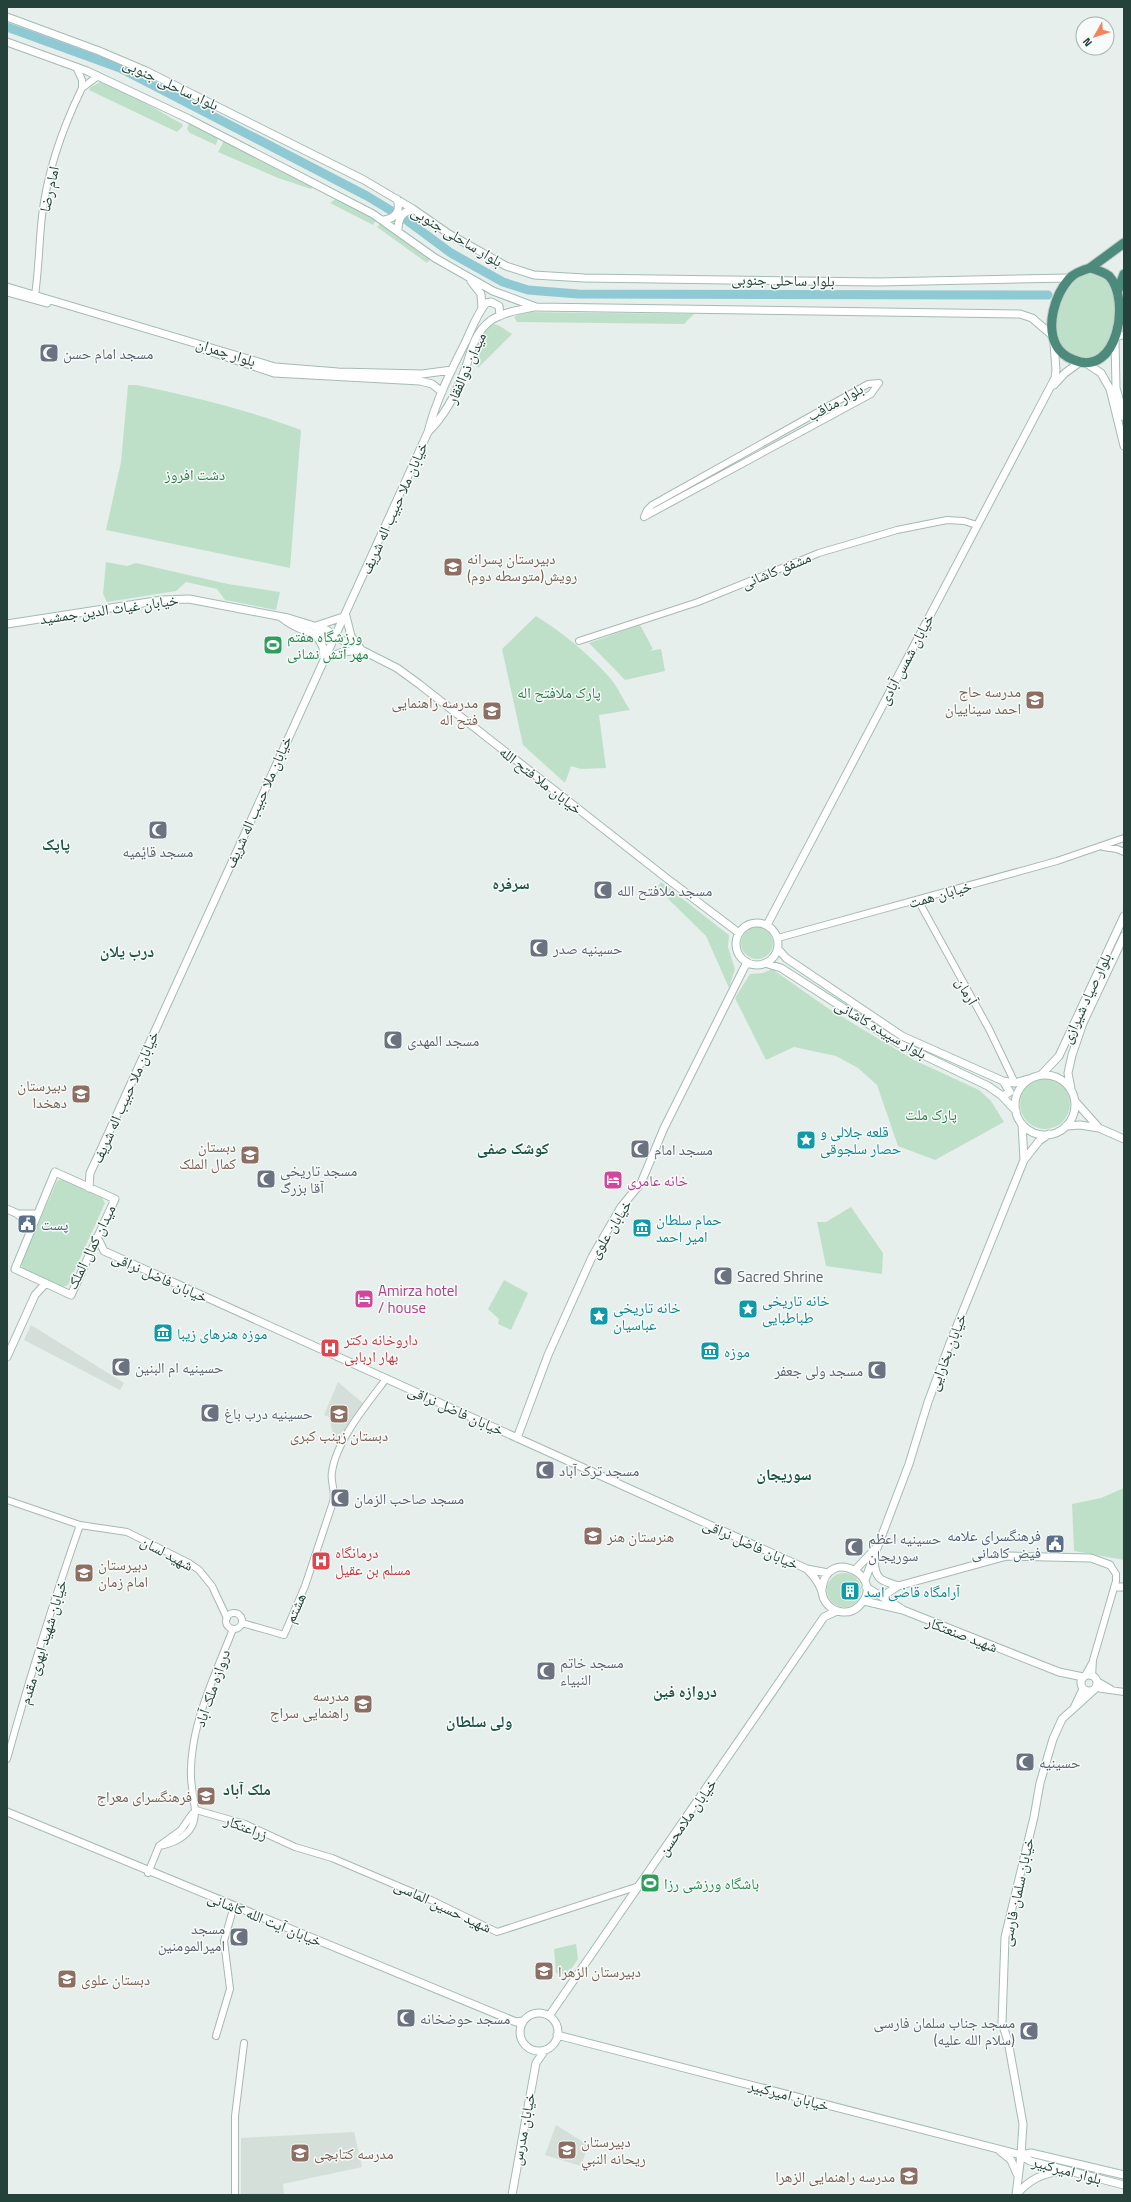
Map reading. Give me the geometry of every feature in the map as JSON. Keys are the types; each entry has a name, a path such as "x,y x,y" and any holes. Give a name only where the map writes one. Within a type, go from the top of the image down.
{"highway":[{"path":"1090,268 1109,276 1118,290 1122,315 1118,337 1109,353 1103,357 1083,362 1066,357 1058,349 1053,339 1052,315 1054,306 1069,278 1090,268 1124,243"},
{"path":"1118,290 1124,274"}],"main road":[{"name":"بلوار ساحلی جنوبی","path":"7,17 100,51 146,71 316,154 397,199 449,234 506,266 534,275 554,277 879,282 1069,278"},
{"name":"بلوار ساحلی جنوبی","path":"7,42 98,76 189,119 384,220 435,258 503,296 536,307 1020,314 1032,318 1053,339"},
{"path":"384,220 392,219 397,214 399,206 397,199"},
{"path":"398,230 399,218 403,214 413,209"},
{"path":"468,277 480,294 482,308"},
{"name":"بلوار چمران","path":"7,287 272,366 338,375"},
{"name":"بلوار چمران","path":"7,292 162,336 274,373 363,376 426,382 432,384 442,392"},
{"path":"482,308 486,303 496,303 499,306 500,316 536,307"},
{"name":"میدان ذوالفقار","path":"482,308 432,414 436,418 441,419 463,375 477,336 491,321 500,316"},
{"path":"1118,337 1116,388 1124,417"},
{"path":"1046,394 1055,378 1056,370 1053,339"},
{"path":"1046,394 1065,373 1083,362 1101,373 1110,389 1124,446"},
{"name":"بلوار چمران","path":"363,376 429,374 452,370"},
{"name":"خیابان شمس آبادی","path":"767,925 1046,394"},
{"name":"خیابان ملا حبیب اله شریف","path":"80,1184 90,1173 324,659 346,616 428,432 432,414"},
{"name":"خیابان ملا حبیب اله شریف","path":"428,432 441,419"},
{"name":"خیابان غیاث الدین جمشید","path":"7,624 176,599 202,600 281,617 287,623 315,630 323,636 336,637"},
{"path":"346,616 352,636 362,650 343,652 324,659 323,648 315,630 346,616"},
{"name":"خیابان ملا فتح الله","path":"336,637 397,668 419,684 665,877 739,933"},
{"name":"بلوار صیاد شیرازی","path":"1041,1075 1059,1056 1124,916"},
{"path":"754,922 767,925 776,933 778,938 778,949 775,955 765,963 759,965 747,962 737,949 739,933 748,924 754,922"},
{"name":"بلوار صیاد شیرازی","path":"1071,1089 1068,1073 1072,1054 1084,1023 1124,936"},
{"name":"بلوار سپیده کاشانی","path":"778,949 786,958 902,1036 1003,1081 1015,1083 1028,1079"},
{"name":"خیابان علوی","path":"517,1438 546,1359 592,1257 621,1207 641,1183 664,1128 747,962"},
{"name":"بلوار سپیده کاشانی","path":"765,963 781,968 898,1043 988,1086 1001,1095 1016,1111"},
{"path":"1100,1128 1075,1101 1071,1089 1061,1079 1055,1076 1041,1075 1028,1079 1017,1093 1016,1111 1022,1124 1034,1133 1049,1134 1066,1126 1080,1125 1100,1128 1124,1139"},
{"path":"1001,1095 1005,1095 1010,1092 1003,1081"},
{"path":"1066,1126 1072,1119 1075,1101"},
{"name":"خیابان بخارایی","path":"1022,1124 1024,1160"},
{"name":"خیابان بخارایی","path":"866,1584 877,1546 909,1464 928,1402 950,1343 1024,1160 1039,1141 1049,1134"},
{"name":"میدان کمال الملک","path":"55,1172 89,1188 114,1199 71,1295 15,1269 30,1228 55,1172"},
{"name":"خیابان ملا حبیب اله شریف","path":"89,1188 90,1173"},
{"path":"7,1209 18,1214 37,1214"},
{"path":"18,1214 30,1228"},
{"name":"خیابان فاضل نراقی","path":"97,1237 104,1251"},
{"name":"خیابان فاضل نراقی","path":"88,1258 94,1253 104,1251 807,1569"},
{"path":"34,1279 35,1295"},
{"path":"7,1357 35,1295 45,1284"},
{"name":"خیابان بخارایی","path":"855,1570 877,1546"},
{"path":"883,1596 898,1586 1007,1556 1091,1558 1110,1565"},
{"path":"874,1559 876,1575 881,1580 898,1586"},
{"path":"822,1589 828,1573 838,1568 855,1570 866,1584 903,1610"},
{"path":"807,1569 828,1573"},
{"path":"807,1569 815,1577 822,1589 825,1601 824,1617 837,1611 852,1611 864,1600 866,1584"},
{"path":"1115,1587 1124,1587"},
{"name":"شهید صنعتکار","path":"864,1600 903,1610 1059,1672 1089,1682"},
{"path":"825,1601 837,1611"},
{"name":"خیابان ملامحسن","path":"549,2016 824,1617"},
{"path":"1074,1708 1089,1682"},
{"path":"1074,1708 1079,1705 1089,1682"},
{"name":"خیابان سلمان فارسی","path":"1016,2195 1021,2155 1022,2117 1008,2040 1002,2023 1005,1937 1034,1817 1040,1783 1062,1719 1074,1708"},
{"name":"خیابان آیت الله کاشانی","path":"7,1812 148,1872"},
{"name":"خیابان آیت الله کاشانی","path":"7,1816 516,2022 523,2021"},
{"name":"خیابان آیت الله کاشانی","path":"234,1907 493,2015 515,2025 520,2030"},
{"path":"533,2014 544,2014 549,2016 555,2022 557,2035 553,2044 545,2050 536,2063 533,2050 522,2040 520,2030 523,2021 533,2014"},
{"name":"خیابان امیرکبیر","path":"557,2035 1021,2155"},
{"path":"533,2050 545,2050"},
{"name":"خیابان مدرس","path":"512,2195 536,2063"},
{"path":"1022,2134 1028,2147 1044,2151 1050,2157"},
{"path":"994,2148 1011,2160 1016,2168 1018,2178"},
{"name":"بلوار امیرکبیر","path":"1021,2155 1031,2152 1124,2175"},
{"name":"بلوار امیرکبیر","path":"1021,2155 1030,2161 1124,2185"},
{"path":"1016,2195 1027,2182 1036,2177 1048,2172 1067,2170"}],"street":[{"path":"76,67 82,80 82,88"},
{"path":"82,88 98,76"},
{"name":"امام رضا","path":"35,295 40,260 42,215 49,184 57,152 82,88"},
{"name":"بلوار مناقب","path":"879,383 871,394 644,517 647,510 652,505 706,473 868,384 879,383"},
{"name":"مشفق کاشانی","path":"580,641 698,602 820,553 890,532 947,520 964,521 977,525"},
{"name":"خیابان همت","path":"778,938 918,900 1101,847 1124,838"},
{"path":"1101,847 1112,848 1124,852"},
{"name":"آرمان","path":"918,900 989,1030 1015,1083"},
{"name":"هشتم","path":"242,1622 284,1634 305,1586 334,1497 331,1472 337,1452 386,1379"},
{"name":"شهید لسان","path":"7,1500 80,1525 126,1532 189,1563 199,1570 212,1586 227,1618"},
{"name":"خیابان شهید ابهری مقدم","path":"7,1759 26,1697 39,1646 56,1600 80,1525"},
{"path":"1110,1565 1116,1574 1115,1587 1089,1682 1112,1690 1124,1692"},
{"path":"231,1614 237,1614 241,1617 242,1622 238,1628 233,1629 228,1626 227,1618 231,1614"},
{"name":"دروازه ملک آباد","path":"196,1810 192,1782 193,1747 205,1703 233,1629"},
{"path":"148,1872 159,1846 168,1844 188,1831 196,1810"},
{"name":"زراعتکار","path":"196,1810 245,1824 295,1847"},
{"name":"شهید حسین الماسی","path":"295,1847 332,1858 389,1881 488,1929 499,1932 639,1886"},
{"path":"216,2036 230,1989 224,1941 234,1907"},
{"path":"235,2195 235,2116 244,2044"}],"shaded area":[{"path":"31,1325 124,1383 120,1390 24,1340"},
{"name":"دبستان زینب کبری","path":"338,1382 364,1404 336,1446 329,1417 324,1415"},
{"name":"دبيرستان ريحانه النبي","path":"556,2125 588,2145 581,2166 545,2155"},
{"name":"مدرسه کتابچی","path":"354,2132 362,2167 283,2184 284,2195 241,2195 241,2138"}],"green space":[{"path":"100,82 131,95 182,124 183,126 177,132 89,90 91,87"},
{"path":"189,124 218,138 216,145 190,133 187,129"},
{"path":"224,141 312,186 312,188 311,189 278,178 218,152"},
{"path":"337,198 377,219 373,225 330,203"},
{"path":"382,222 431,258 427,263 377,227"},
{"path":"1091,272 1104,277 1112,288 1116,303 1116,319 1113,335 1105,348 1095,356 1081,357 1066,351 1060,343 1056,334 1057,312 1060,300 1071,281 1079,275"},
{"path":"523,312 694,314 684,324 517,322 514,317"},
{"path":"494,324 512,334 478,368 476,355 478,342 483,331"},
{"name":"دشت افروز","path":"128,385 157,389 220,404 301,430 290,568 106,530 121,462"},
{"path":"106,562 127,566 136,563 228,584 280,592 276,610 225,600 217,589 186,582 176,591 107,602 103,594"},
{"name":"پارک ملافتح اله","path":"536,616 565,636 602,669 618,689 630,710 599,715 606,768 581,769 571,766 565,783 523,745 502,649"},
{"path":"640,625 653,649 649,651 661,649 665,671 625,680 589,643"},
{"path":"661,882 729,935 728,947 735,969 729,988 706,936 657,888"},
{"path":"754,927 760,927 770,934 773,943 772,949 766,956 760,959 754,959 744,952 741,946 741,940 748,930"},
{"name":"پارک ملت","path":"772,969 829,1009 914,1060 979,1090 991,1101 1004,1122 935,1160 898,1146 877,1085 858,1068 836,1056 794,1047 766,1060 735,998 750,974 763,973"},
{"path":"1045,1079 1059,1083 1066,1090 1070,1104 1066,1118 1059,1125 1045,1129 1031,1125 1024,1118 1020,1104 1024,1090 1031,1083"},
{"path":"62,1179 102,1198 105,1203 68,1285 63,1287 23,1269 21,1264 57,1181"},
{"path":"851,1207 883,1253 882,1274 826,1266 817,1222 826,1222"},
{"path":"504,1280 528,1293 511,1330 498,1324 499,1319 488,1309"},
{"path":"1124,1488 1124,1560 1074,1551 1072,1504 1101,1498"},
{"path":"847,1573 854,1575 859,1580 861,1590 859,1600 854,1605 841,1607 834,1605 829,1600 827,1587 829,1580 834,1575"},
{"path":"576,1944 578,1959 567,1975 556,1973 554,1949"}],"waterway":[{"path":"7,27 120,68 367,196 405,219 451,253 503,282 528,290 578,294 1048,295"}],"place":[{"name":"مسجد امام حسن","path":"49,353"},
{"name":"دبیرستان پسرانه رویش(متوسطه دوم)","path":"453,567"},
{"name":"ورزشگاه هفتم مهر آتش نشانی","path":"273,645"},
{"name":"مدرسه حاج احمد سیناییان","path":"1035,700"},
{"name":"مدرسه راهنمایی فتح اله","path":"492,711"},
{"name":"مسجد قایٔمیه","path":"158,830"},
{"name":"مسجد ملافتح الله","path":"603,890"},
{"name":"حسینیه صدر","path":"539,948"},
{"name":"مسجد المهدی","path":"393,1040"},
{"name":"دبیرستان دهخدا","path":"81,1094"},
{"name":"قلعه جلالی و حصار سلجوقی","path":"806,1140"},
{"name":"مسجد امام","path":"640,1149"},
{"name":"دبستان کمال الملک","path":"250,1155"},
{"name":"مسجد تاریخی آقا بزرگ","path":"266,1179"},
{"name":"خانه عامری","path":"613,1180"},
{"name":"پست","path":"27,1224"},
{"name":"حمام سلطان امیر احمد","path":"642,1228"},
{"name":"Sacred Shrine","path":"723,1276"},
{"name":"Amirza hotel / house","path":"364,1299"},
{"name":"خانه تاریخی طباطبایی","path":"748,1309"},
{"name":"خانه تاریخی عباسیان","path":"599,1316"},
{"name":"موزه هنرهای زیبا","path":"163,1333"},
{"name":"داروخانه دکتر بهار اربابی","path":"330,1348"},
{"name":"موزه","path":"710,1351"},
{"name":"حسینیه ام البنین","path":"121,1367"},
{"name":"مسجد ولی جعفر","path":"877,1370"},
{"name":"حسینیه درب باغ","path":"210,1413"},
{"name":"دبستان زینب کبری","path":"339,1414"},
{"name":"مسجد ترک آباد","path":"545,1470"},
{"name":"مسجد صاحب الزمان","path":"340,1498"},
{"name":"هنرستان هنر","path":"593,1536"},
{"name":"فرهنگسرای علامه فیض کاشانی","path":"1055,1544"},
{"name":"حسینیه اعظم سوریجان","path":"854,1547"},
{"name":"درمانگاه مسلم بن عقیل","path":"321,1561"},
{"name":"دبیرستان امام زمان","path":"84,1573"},
{"name":"آرامگاه قاضی اسد","path":"850,1591"},
{"name":"مسجد خاتم النبیاء","path":"546,1671"},
{"name":"مدرسه راهنمایی سراج","path":"363,1704"},
{"name":"حسینیه","path":"1025,1762"},
{"name":"فرهنگسرای معراج","path":"206,1796"},
{"name":"باشگاه ورزشی رزا","path":"650,1883"},
{"name":"مسجد امیرالمومنین","path":"239,1937"},
{"name":"دبیرستان الزهرا","path":"544,1971"},
{"name":"دبستان علوی","path":"67,1979"},
{"name":"مسجد حوضخانه","path":"406,2018"},
{"name":"مسجد جناب سلمان فارسی (سلام الله علیه)","path":"1029,2031"},
{"name":"دبيرستان ريحانه النبي","path":"567,2150"},
{"name":"مدرسه کتابچی","path":"300,2153"},
{"name":"مدرسه راهنمایی الزهرا","path":"909,2176"}],"district":[{"name":"پاپک","path":"56,844"},
{"name":"سرفره","path":"511,883"},
{"name":"درب یلان","path":"127,951"},
{"name":"کوشک صفی","path":"513,1148"},
{"name":"سوریجان","path":"784,1474"},
{"name":"دروازه فین","path":"685,1691"},
{"name":"ولی سلطان","path":"479,1721"},
{"name":"ملک آباد","path":"247,1789"}]}
